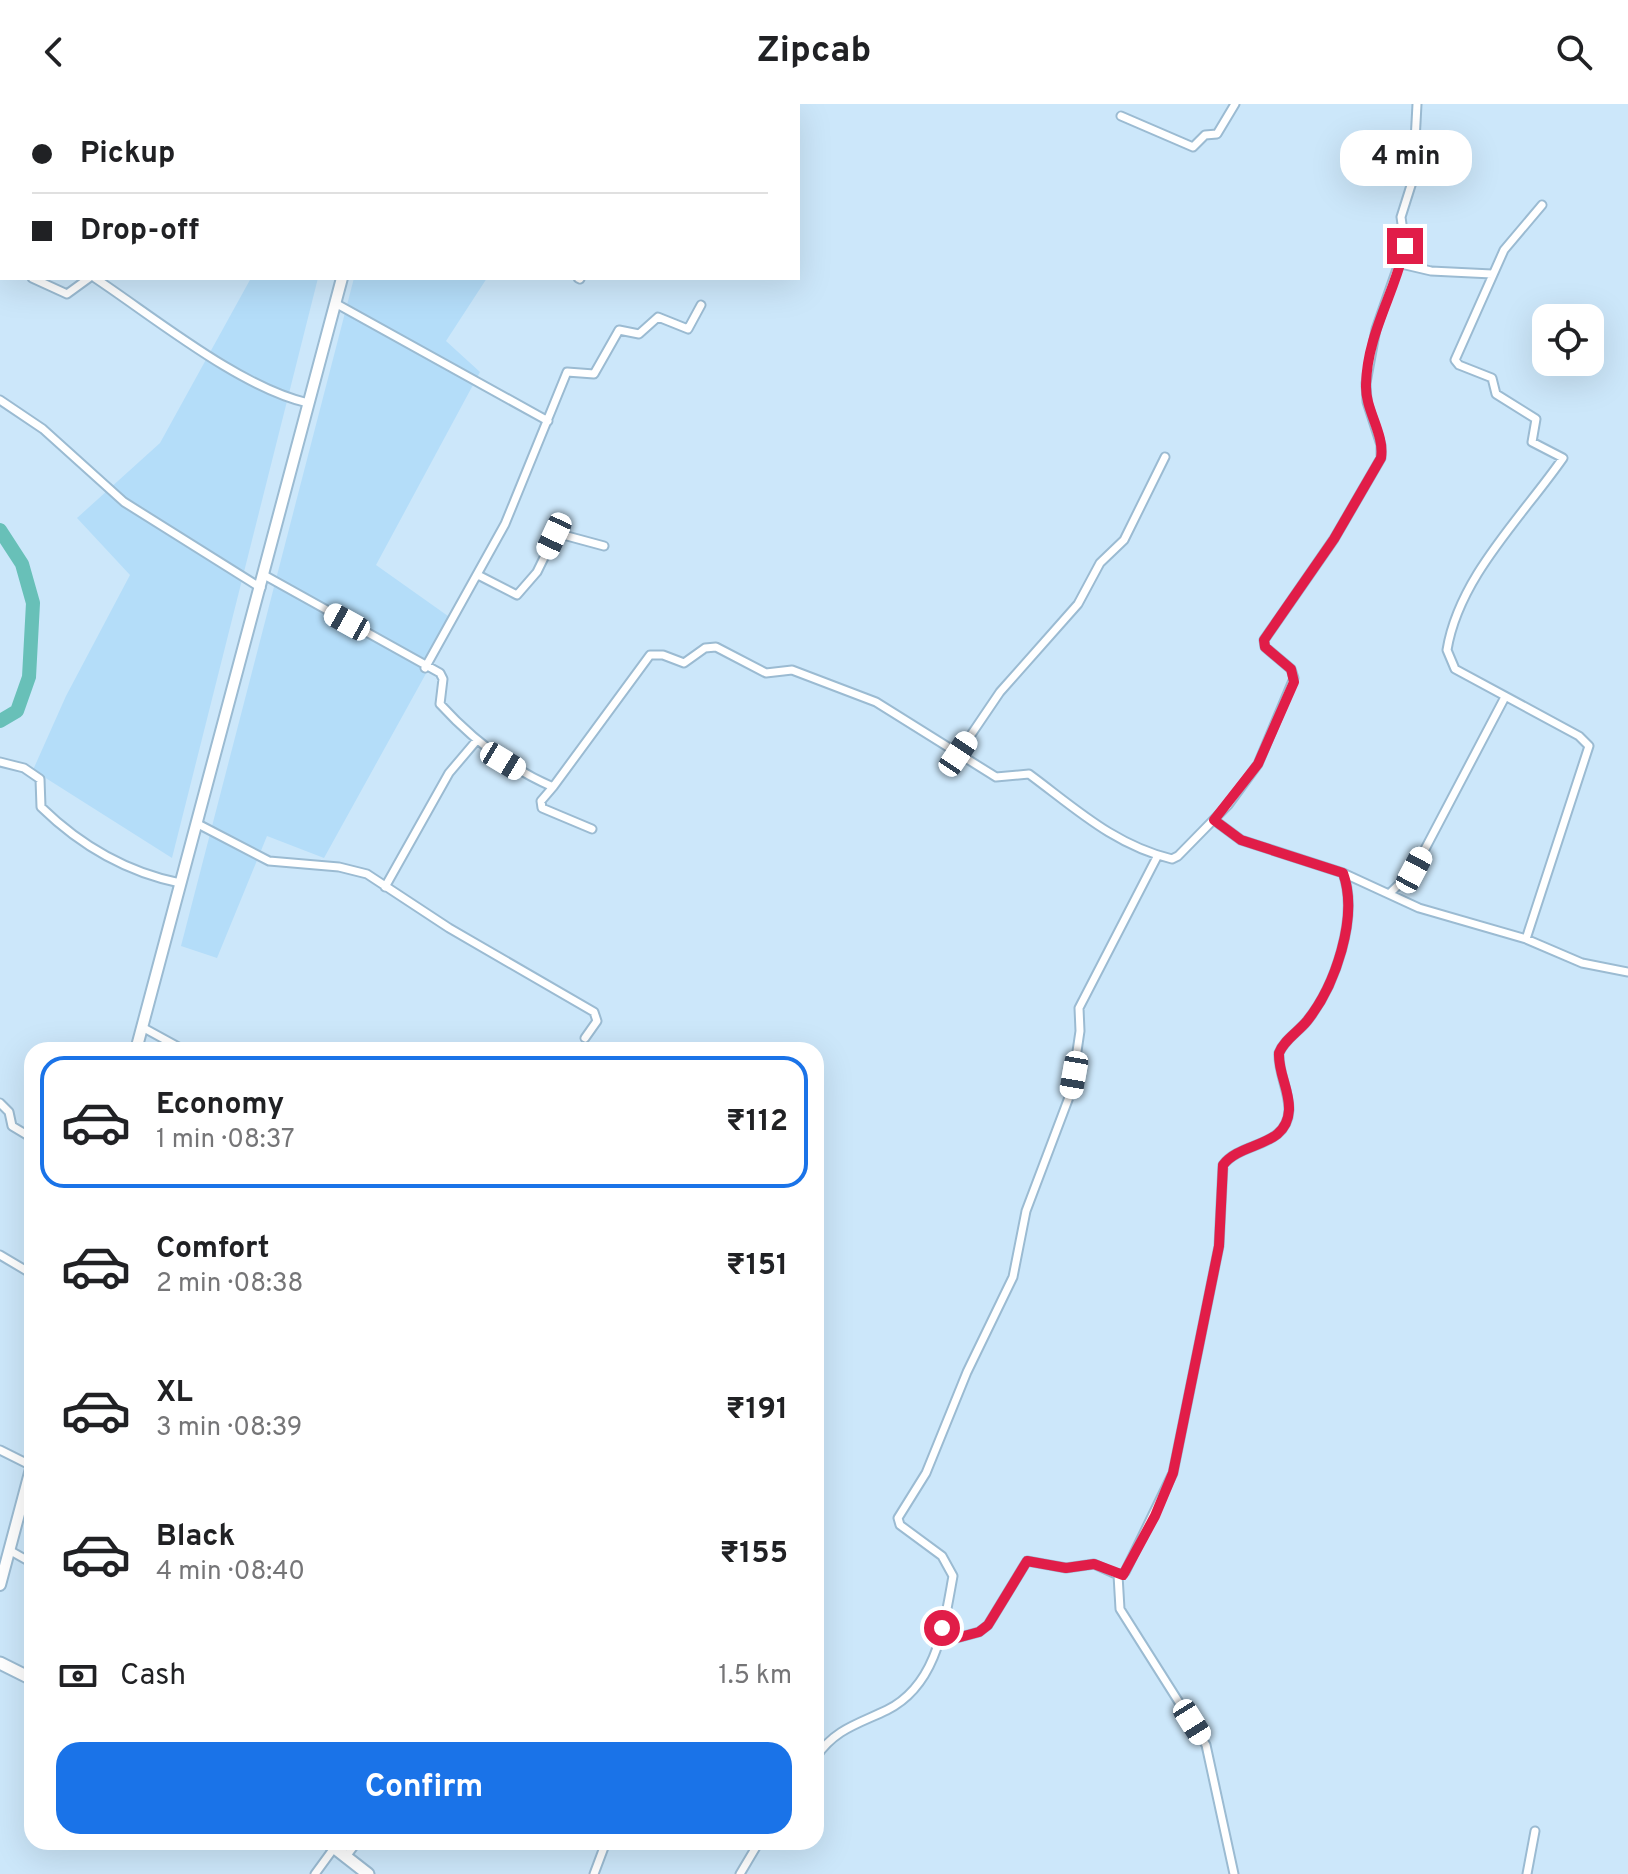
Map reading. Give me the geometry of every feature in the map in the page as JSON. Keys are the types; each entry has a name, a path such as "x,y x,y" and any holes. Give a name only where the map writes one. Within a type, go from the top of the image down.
{"highway":[{"path":"0,1663 24,1675"},
{"path":"336,1850 368,1874"}],"main road":[{"path":"138,1042 341,280"},
{"path":"0,1585 24,1495"}],"street":[{"path":"1121,116 1193,147 1202,136 1219,132 1235,104"},
{"path":"592,829 542,808 541,801 650,655 663,655 684,663 710,647 726,650 766,673 792,670 857,693 999,778 1029,774 1060,801 1128,845 1172,859 1186,851 1258,764 1294,682 1291,669 1265,647 1264,640 1334,539 1378,465 1381,445 1367,402 1366,383 1383,304 1401,264 1405,246 1401,217 1413,179 1417,104"},
{"path":"1526,939 1589,746 1579,736 1455,669 1448,662 1449,636 1482,567 1563,458 1532,442 1536,419 1496,394 1492,378 1456,363 1492,274 1512,236 1542,205"},
{"path":"1401,264 1431,271 1492,274"},
{"path":"36,280 67,294 76,291 87,280"},
{"path":"98,280 242,377 279,396 308,403"},
{"path":"335,303 548,421"},
{"path":"425,668 505,524 567,372 594,374 619,330 639,334 658,317 685,330 701,305"},
{"path":"0,400 43,429 124,502 261,588"},
{"path":"958,754 1000,692 1078,604 1098,567 1124,540 1165,457"},
{"path":"478,575 517,595 537,572 556,533 604,546"},
{"path":"264,575 425,668 436,670 443,679 440,704 503,761 553,787"},
{"path":"1391,892 1414,870 1505,697"},
{"path":"385,887 449,773 477,740"},
{"path":"0,762 24,768 40,779 41,807 106,858 148,876 180,883"},
{"path":"1214,820 1241,840 1343,873 1391,892 1419,908 1526,939 1582,963 1628,972"},
{"path":"196,823 269,861 339,867 367,874 594,1012 597,1021 585,1038"},
{"path":"824,1746 848,1725 890,1708 906,1697 923,1679 938,1643 953,1576 942,1556 900,1525 898,1518 926,1473 967,1372 1009,1288 1026,1211 1071,1092 1080,1031 1079,1008 1158,855"},
{"path":"1118,1575 1125,1572 1173,1473 1219,1246 1223,1165 1230,1156 1275,1138 1285,1127 1289,1101 1279,1053 1308,1020 1338,958 1347,906 1343,873"},
{"path":"142,1027 169,1042"},
{"path":"0,1103 9,1112 12,1126 24,1133"},
{"path":"0,1255 24,1269"},
{"path":"0,1450 24,1461"},
{"path":"9,1550 24,1558"},
{"path":"938,1643 979,1632 988,1625 1027,1561 1066,1568 1099,1565 1118,1575"},
{"path":"1118,1575 1120,1609 1206,1745 1234,1874"},
{"path":"1527,1874 1535,1831"},
{"path":"315,1874 327,1850"},
{"path":"345,1858 351,1850"},
{"path":"594,1874 603,1850"},
{"path":"740,1874 754,1850"}],"shaded area":[{"path":"250,280 317,280 172,858 33,770 66,696 130,575 77,518 160,443"},
{"path":"353,280 486,280 446,341 480,372 376,565 455,621 324,858 267,836 217,958 181,946"}],"waterway":[{"path":"0,530 22,564 33,603 29,677 17,711 0,721"}],"route":[{"path":"942,1628 938,1643 984,1629 1027,1561 1066,1568 1094,1564 1123,1575 1168,1488 1219,1246 1223,1165 1230,1156 1275,1138 1285,1127 1289,1101 1278,1064 1279,1053 1318,1004 1338,958 1345,932 1347,906 1347,885 1343,873 1241,840 1220,828 1214,820 1258,764 1294,682 1291,669 1265,647 1264,640 1334,539 1381,458 1381,445 1367,402 1366,383 1376,329 1405,246"}]}
